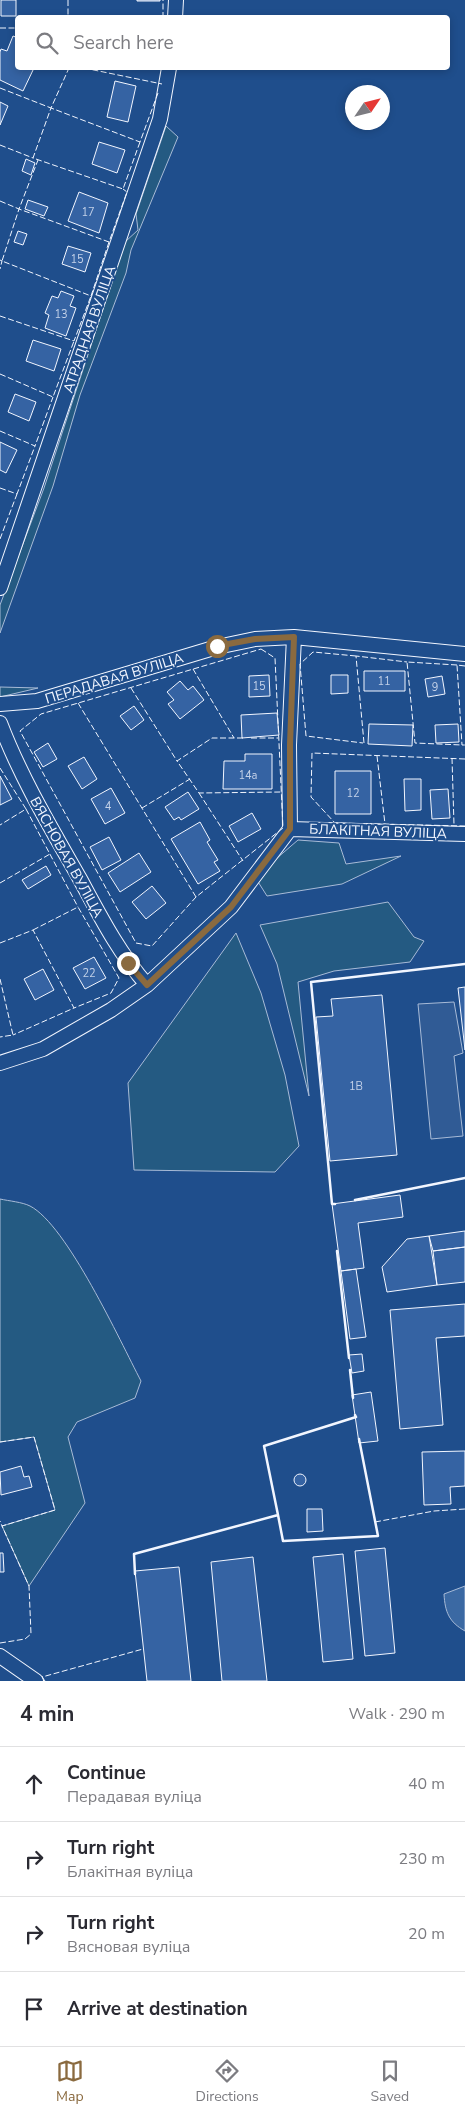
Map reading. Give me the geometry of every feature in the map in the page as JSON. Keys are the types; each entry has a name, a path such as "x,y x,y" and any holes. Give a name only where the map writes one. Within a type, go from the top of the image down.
{"street":[{"path":"175,15 176,0"},
{"name":"АТРАДНАЯ ВУЛІЦА","path":"0,588 160,119 169,70"},
{"name":"ПЕРАДАВАЯ ВУЛІЦА","path":"0,704 37,701 217,646 255,639 294,637 465,654"},
{"name":"БЛАКІТНАЯ ВУЛІЦА","path":"0,1063 43,1049 111,1010 147,985 231,907 290,829 290,744 294,637"},
{"name":"ВЯСНОВАЯ ВУЛІЦА","path":"0,723 25,780 102,920 128,963 147,985"},
{"name":"БЛАКІТНАЯ ВУЛІЦА","path":"290,829 465,834"},
{"path":"0,1656 28,1679"}],"shaded area":[{"path":"166,126 178,137 131,250 126,273 80,395 53,486 0,633 0,605 44,488 125,242 138,230 136,214"},
{"path":"0,687 38,688 0,697"},
{"path":"298,840 339,843 346,864 401,856 342,884 267,896 255,877"},
{"path":"388,902 414,937 424,941 410,962 334,971 298,982 309,1096 277,964 260,925"},
{"path":"236,933 261,993 285,1075 299,1146 275,1172 134,1170 128,1083"},
{"path":"454,1002 463,1053 454,1056 463,1136 431,1139 418,1004"},
{"path":"0,1199 30,1206 45,1217 60,1236 92,1286 141,1381 135,1398 77,1422 68,1437 85,1503 29,1586 2,1526 55,1510 34,1437 0,1442"},
{"path":"465,1586 465,1631 455,1624 449,1616 445,1606 444,1594"}],"building":[{"path":"1,0 16,0 16,15 1,16"},
{"path":"160,0 160,1 137,1"},
{"path":"13,36 15,37 15,70 33,70 23,91 0,80 0,52 1,49 7,51"},
{"path":"115,81 136,86 128,122 107,117"},
{"path":"0,102 8,106 0,125"},
{"path":"99,142 125,150 117,173 92,164"},
{"path":"26,159 35,163 31,175 22,171"},
{"path":"79,192 108,203 99,233 68,221"},
{"path":"28,200 48,207 44,216 25,209"},
{"path":"18,231 27,234 23,245 14,242"},
{"path":"68,246 91,253 85,272 62,264"},
{"path":"61,291 74,296 70,306 76,308 66,336 45,328 49,315 45,313 52,296 58,298"},
{"path":"33,340 61,349 54,371 26,361"},
{"path":"15,394 36,402 29,421 8,412"},
{"path":"0,442 17,450 6,473 0,470"},
{"path":"364,671 405,671 405,691 364,691"},
{"path":"269,675 270,696 249,697 249,676"},
{"path":"331,675 348,675 348,693 331,694"},
{"path":"442,676 445,694 428,697 425,679"},
{"path":"180,681 188,690 193,686 204,700 180,719 168,704 174,700 167,692"},
{"path":"134,706 144,720 131,730 120,716"},
{"path":"277,713 279,735 242,738 241,715"},
{"path":"369,724 413,725 412,746 368,744"},
{"path":"458,724 459,742 436,743 435,725"},
{"path":"48,743 57,759 43,767 34,752"},
{"path":"245,754 272,754 272,789 223,789 224,761 245,761"},
{"path":"84,757 97,779 82,789 68,766"},
{"path":"335,771 371,771 371,814 335,814"},
{"path":"0,776 12,799 0,805"},
{"path":"404,779 421,779 421,810 405,811"},
{"path":"111,788 125,813 105,824 91,799"},
{"path":"448,789 450,818 432,819 430,790"},
{"path":"188,792 199,809 181,820 179,817 174,820 165,807"},
{"path":"252,813 261,829 238,842 229,826"},
{"path":"200,822 210,840 207,842 218,860 214,862 220,871 198,884 171,839"},
{"path":"109,837 121,860 102,870 90,847"},
{"path":"139,853 151,872 120,892 108,873"},
{"path":"46,866 51,875 28,889 22,880"},
{"path":"152,886 166,903 146,919 132,902"},
{"path":"94,957 106,978 85,989 73,968"},
{"path":"43,969 54,990 35,1000 24,979"},
{"path":"465,987 465,1050 458,988"},
{"path":"382,995 397,1155 330,1161 316,1017 333,1016 331,999"},
{"path":"400,1195 403,1217 358,1223 364,1268 341,1271 332,1204"},
{"path":"465,1231 465,1247 433,1251 429,1236"},
{"path":"429,1236 437,1285 387,1292 382,1267 407,1239"},
{"path":"465,1247 465,1282 437,1285 433,1251"},
{"path":"356,1269 366,1337 350,1339 341,1271"},
{"path":"465,1304 465,1336 436,1338 443,1425 400,1429 390,1310"},
{"path":"362,1354 364,1371 352,1373 349,1355"},
{"path":"371,1392 378,1441 359,1443 352,1395"},
{"path":"465,1451 465,1486 450,1487 451,1504 424,1505 422,1452"},
{"path":"21,1466 24,1477 29,1476 32,1487 1,1495 0,1472"},
{"path":"298,1474 302,1474 306,1480 302,1486 298,1486 294,1482 294,1478"},
{"path":"307,1509 322,1509 323,1531 307,1532"},
{"path":"385,1548 395,1653 365,1656 355,1551"},
{"path":"0,1553 3,1553 4,1572 0,1572"},
{"path":"343,1554 353,1659 323,1662 313,1557"},
{"path":"253,1557 267,1681 222,1681 211,1562"},
{"path":"179,1567 191,1681 147,1681 135,1571"}],"fence":[{"path":"68,0 68,15"},
{"path":"163,0 163,15"},
{"path":"0,28 15,28"},
{"path":"0,88 51,108 68,70"},
{"path":"94,70 162,84"},
{"path":"140,142 123,189 33,158 51,108 140,142 158,93"},
{"path":"0,145 33,158"},
{"path":"0,201 19,209 38,160"},
{"path":"109,242 91,296 2,261 19,209 109,242 127,192 123,189"},
{"path":"0,260 2,261 0,269"},
{"path":"0,316 74,341 91,296"},
{"path":"0,374 53,397 74,341"},
{"path":"0,431 35,446 53,397"},
{"path":"0,488 17,494 35,446"},
{"path":"0,539 17,494"},
{"path":"261,649 275,658 283,828 196,897 152,946 136,943 20,731 41,714 261,649"},
{"path":"356,656 313,652 300,664 306,736 363,743"},
{"path":"364,743 356,656 407,662"},
{"path":"457,665 407,662 415,743 462,745"},
{"path":"465,666 457,665 462,745 465,745"},
{"path":"193,669 234,738"},
{"path":"131,688 177,761"},
{"path":"78,703 196,897"},
{"path":"243,738 212,738 177,761 199,793 281,792"},
{"path":"251,738 278,738"},
{"path":"465,759 312,753 311,797 335,823 465,826"},
{"path":"377,756 385,824"},
{"path":"452,758 454,825"},
{"path":"0,768 26,809 0,825"},
{"path":"142,808 190,779"},
{"path":"199,793 243,861"},
{"path":"26,809 78,907"},
{"path":"0,883 50,854"},
{"path":"33,930 78,907 119,978 111,993 74,1008"},
{"path":"0,943 33,930 74,1008 13,1035"},
{"path":"0,979 13,1035 0,1037"},
{"path":"0,1442 34,1437 55,1510 2,1526 0,1521"},
{"path":"375,1522 434,1511 465,1509"},
{"path":"0,1643 25,1639 31,1634 29,1586 2,1526"},
{"path":"45,1681 42,1677 143,1649"}],"wall":[{"path":"335,1204 332,1204 311,982 465,964"},
{"path":"355,1200 465,1178"},
{"path":"337,1251 349,1358"},
{"path":"350,1370 353,1398"},
{"path":"135,1574 134,1554 278,1515 264,1446 356,1417 355,1415"},
{"path":"278,1515 283,1541 378,1536 359,1439"}],"route":[{"path":"128,963 147,985 231,907 290,829 290,744 294,637 255,639 217,646"}]}
